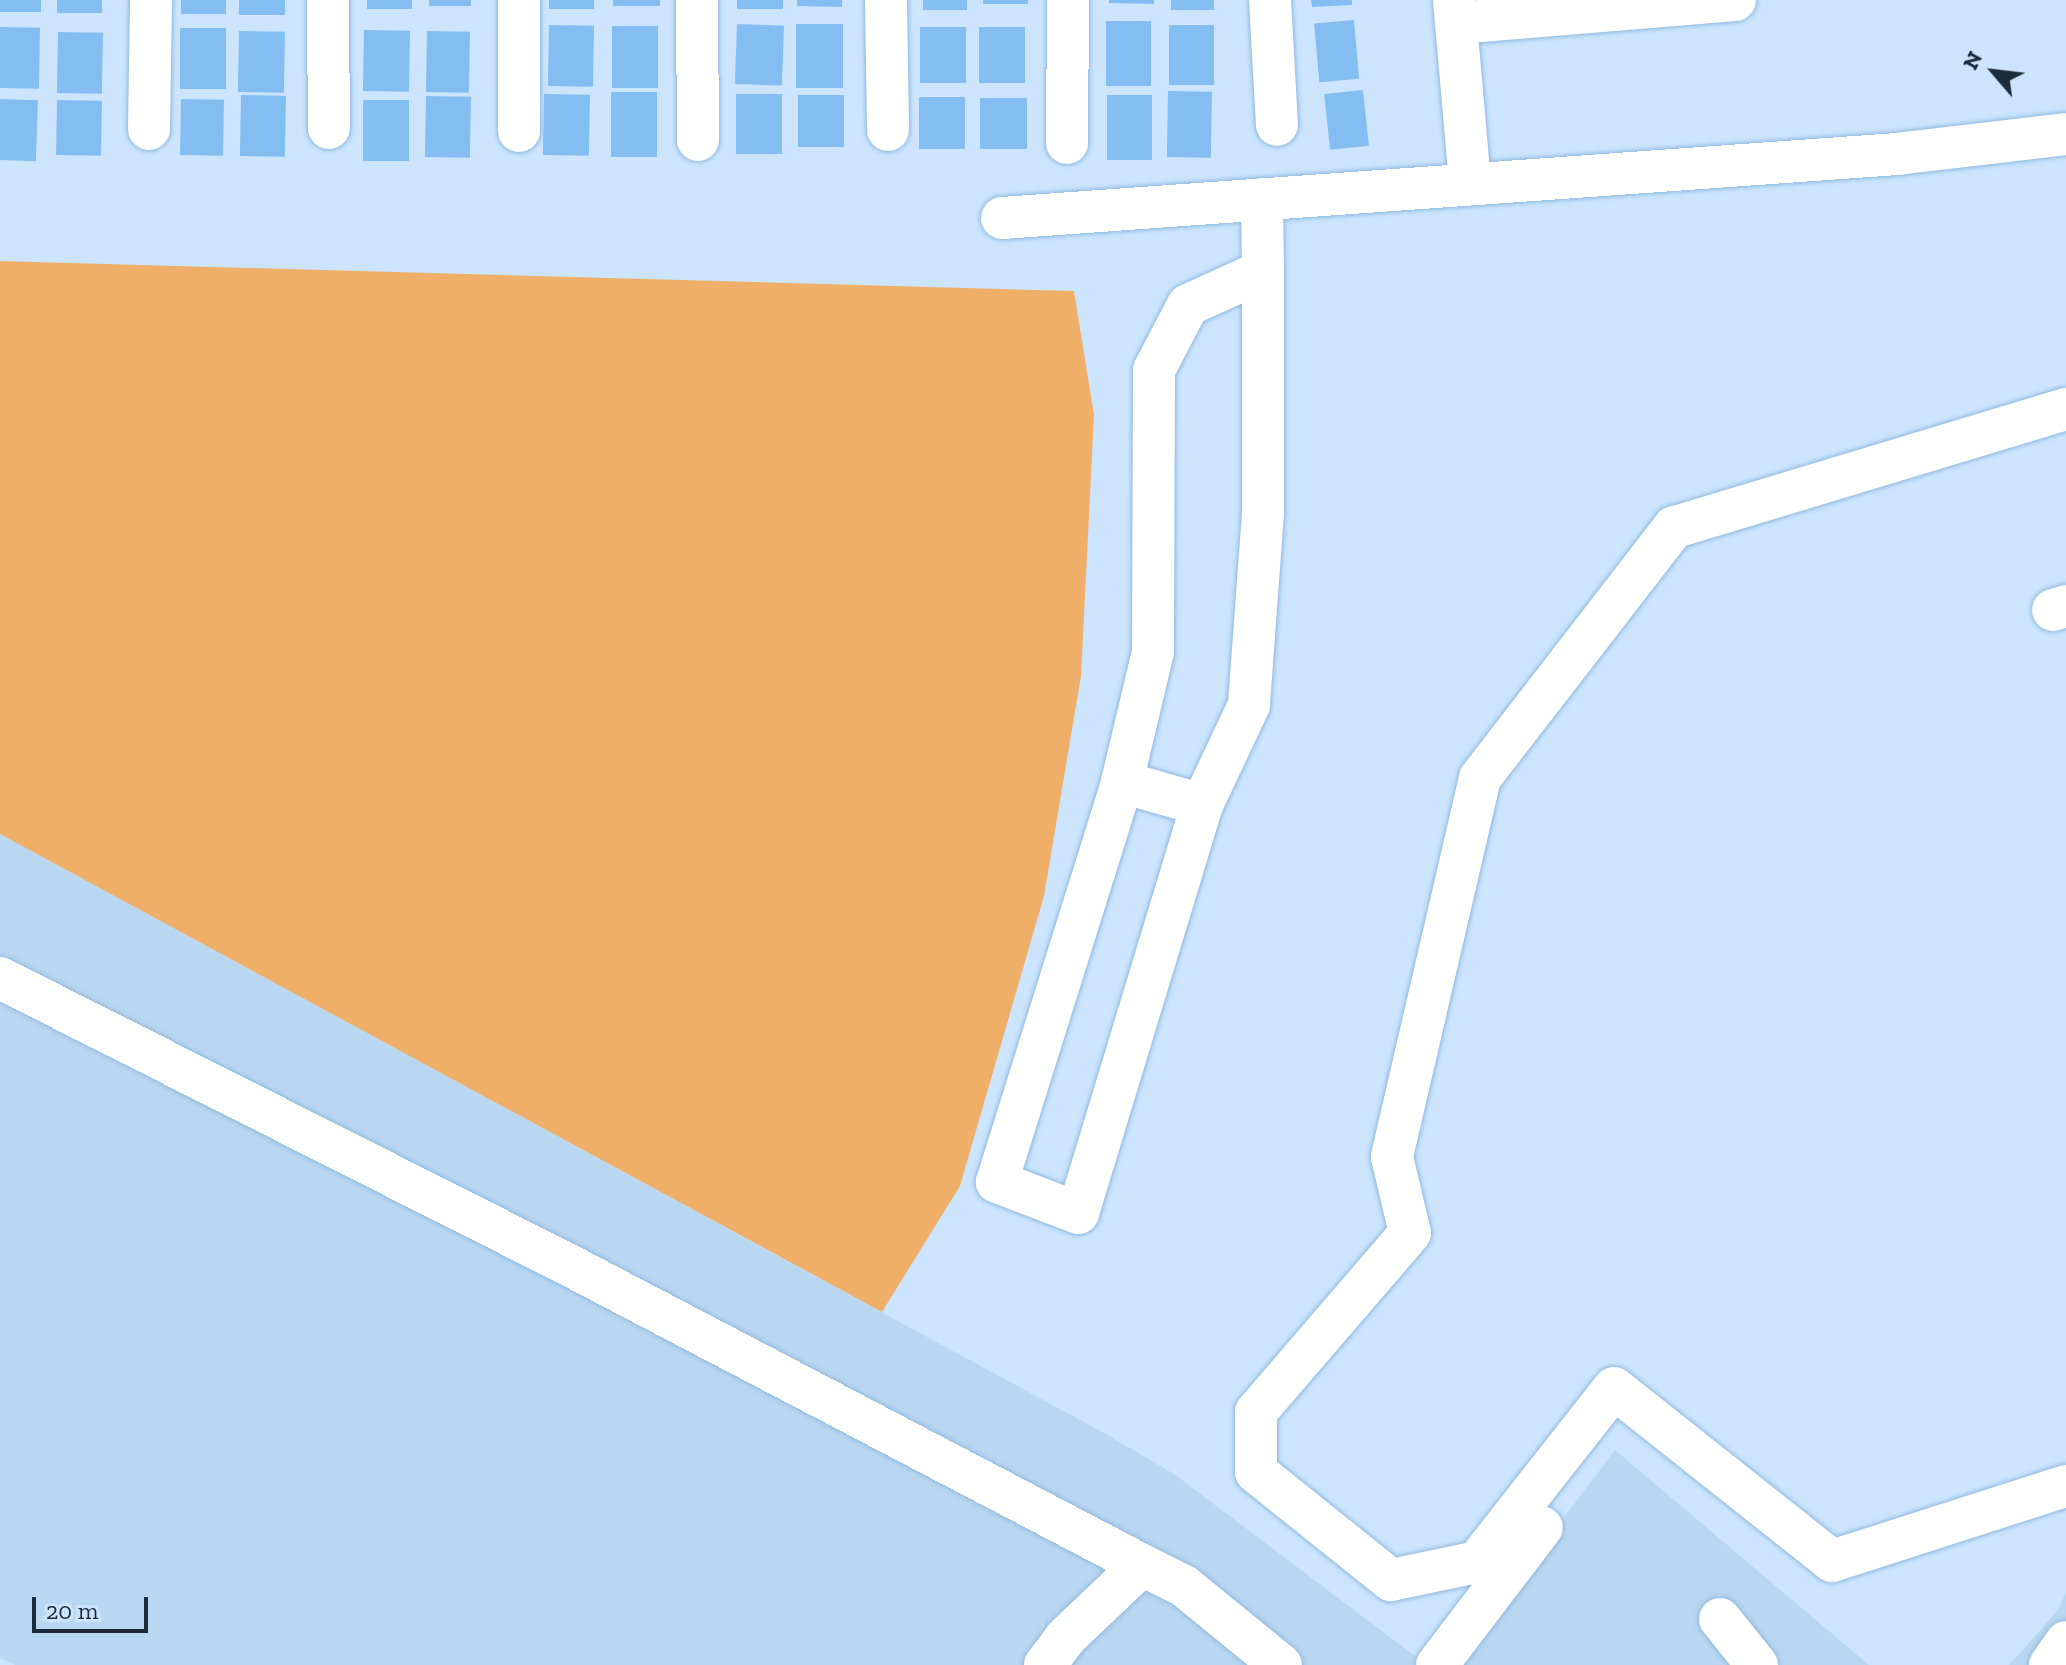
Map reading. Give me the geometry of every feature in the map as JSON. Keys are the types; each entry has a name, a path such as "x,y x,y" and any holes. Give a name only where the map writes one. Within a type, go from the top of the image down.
{"street":[{"path":"149,129 151,0"},
{"path":"328,0 329,128"},
{"path":"519,0 519,131"},
{"path":"697,0 698,140"},
{"path":"886,0 888,130"},
{"path":"1067,143 1068,0"},
{"path":"1270,0 1277,125"},
{"path":"1470,184 1455,12 1735,0"},
{"path":"1002,218 1897,154 2066,134"},
{"path":"1262,199 1263,271 1263,513 1249,705 1202,805 1078,1213 997,1182 1122,782 1153,652 1154,370 1188,305 1263,271"},
{"path":"2066,409 1674,527 1480,778 1392,1157 1410,1233 1256,1412 1256,1472 1391,1580 1477,1562 1614,1388 1832,1561 2066,1486"},
{"path":"1122,782 1202,805"},
{"path":"0,978 567,1264 1184,1586 1281,1665"},
{"path":"1437,1665 1542,1527"},
{"path":"1045,1665 1065,1638 1142,1565"},
{"path":"1720,1619 1757,1665"},
{"path":"2050,1665 2066,1642"}],"shaded area":[{"path":"0,261 1074,291 1094,415 1081,676 1044,896 960,1186 882,1312 0,834"},
{"path":"0,834 1106,1434 1174,1474 1427,1665 15,1665 0,1658"},
{"path":"1615,1450 1869,1665 1452,1665"},
{"path":"2066,1593 2066,1665 2009,1665 2057,1611"}],"building":[{"path":"0,0 41,0 41,12 0,12"},
{"path":"57,0 102,0 102,13 57,13"},
{"path":"181,0 226,0 226,14 181,14"},
{"path":"239,0 285,0 285,15 239,15"},
{"path":"367,0 412,0 412,9 367,9"},
{"path":"429,0 471,0 471,6 429,6"},
{"path":"549,0 594,0 594,9 549,9"},
{"path":"613,0 660,0 660,6 613,6"},
{"path":"737,0 783,0 783,9 737,9"},
{"path":"797,0 842,0 842,7 797,6"},
{"path":"923,0 967,0 967,10 923,10"},
{"path":"983,0 1028,0 1028,4 983,4"},
{"path":"1109,0 1154,0 1154,4 1109,3"},
{"path":"1171,0 1214,0 1214,10 1171,10"},
{"path":"1311,0 1352,0 1352,5 1312,7"},
{"path":"1354,20 1359,79 1319,82 1314,23"},
{"path":"1106,21 1151,21 1151,86 1106,86"},
{"path":"737,24 784,26 782,86 735,84"},
{"path":"796,24 843,24 843,88 796,88"},
{"path":"549,25 594,26 593,87 548,86"},
{"path":"1169,25 1214,25 1214,85 1169,85"},
{"path":"612,26 658,26 658,88 612,88"},
{"path":"0,27 40,28 39,89 0,88"},
{"path":"920,27 966,27 966,83 920,83"},
{"path":"979,27 1025,27 1025,83 979,83"},
{"path":"180,28 226,28 226,89 180,89"},
{"path":"364,30 410,31 409,92 363,91"},
{"path":"239,31 285,32 284,93 238,92"},
{"path":"427,31 470,32 469,93 426,92"},
{"path":"58,32 103,33 102,94 57,93"},
{"path":"1363,90 1369,146 1330,150 1324,94"},
{"path":"1168,91 1212,92 1211,158 1167,157"},
{"path":"611,92 657,92 657,157 611,157"},
{"path":"544,94 590,95 589,156 543,155"},
{"path":"736,94 782,94 782,154 736,154"},
{"path":"241,95 286,96 285,157 240,156"},
{"path":"798,95 844,95 844,147 798,147"},
{"path":"1107,95 1152,95 1152,160 1107,160"},
{"path":"426,96 471,97 470,158 425,157"},
{"path":"919,97 965,97 965,149 919,149"},
{"path":"980,98 1027,98 1027,149 980,149"},
{"path":"0,99 38,100 36,161 0,160"},
{"path":"181,99 224,100 223,156 180,155"},
{"path":"57,100 102,101 101,156 56,155"},
{"path":"363,100 409,100 409,161 363,161"}]}
